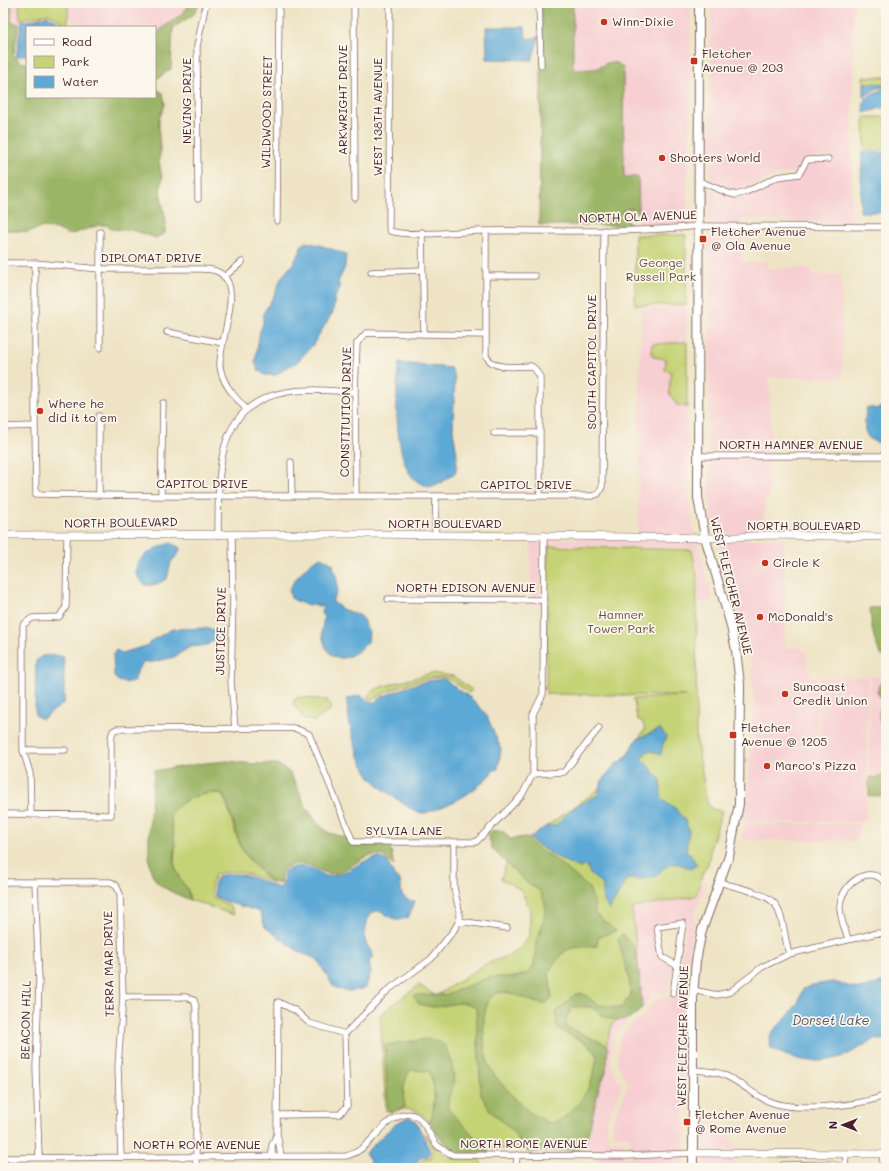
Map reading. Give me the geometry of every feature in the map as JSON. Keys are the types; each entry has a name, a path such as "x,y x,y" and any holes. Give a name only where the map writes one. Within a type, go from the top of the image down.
{"main road":[{"name":"WEST FLETCHER AVENUE","path":"694,1168 693,990 696,961 702,930 729,856 739,804 740,684 736,650 730,622 705,537 698,498 699,3"}],"street":[{"name":"NEVING DRIVE","path":"198,199 198,46 206,3"},
{"name":"WILDWOOD STREET","path":"277,221 279,3"},
{"name":"ARKWRIGHT DRIVE","path":"354,3 355,198"},
{"name":"WEST 138TH AVENUE","path":"390,3 390,231"},
{"path":"539,3 541,65"},
{"path":"699,181 736,195 746,192 777,177 799,174 806,160 828,159"},
{"name":"NORTH OLA AVENUE","path":"390,231 604,230 698,226 886,227"},
{"name":"SOUTH CAPITOL DRIVE","path":"598,494 602,487 604,230"},
{"path":"486,231 486,356 489,362 495,366 531,366 536,369 540,377 540,496"},
{"path":"100,232 100,348"},
{"path":"422,232 424,334"},
{"path":"242,262 224,277 232,294 220,360 223,377 231,391 247,410"},
{"name":"DIPLOMAT DRIVE","path":"3,263 35,263 100,269 200,268 216,271 224,277"},
{"name":"CAPITOL DRIVE","path":"35,263 36,494 161,496 592,496 598,494"},
{"path":"371,272 422,270"},
{"path":"486,276 536,276"},
{"path":"167,332 223,343"},
{"name":"CONSTITUTION DRIVE","path":"356,495 355,392 357,343 366,333 486,335"},
{"path":"218,535 218,495 222,453 233,425 247,410 264,399 288,392 355,392"},
{"path":"161,496 163,403"},
{"path":"99,416 99,495"},
{"path":"3,427 35,426"},
{"path":"494,433 540,433"},
{"name":"NORTH HAMNER AVENUE","path":"697,456 886,456"},
{"path":"292,462 292,495"},
{"path":"435,535 436,496"},
{"name":"NORTH BOULEVARD","path":"3,535 179,533 218,535 544,535 705,537 771,535 886,537"},
{"path":"3,814 31,815 30,773 23,750 23,625 32,618 59,617 66,607 67,535"},
{"name":"JUSTICE DRIVE","path":"232,535 233,601 231,682 235,728"},
{"name":"SYLVIA LANE","path":"31,815 111,815 111,738 115,729 294,728 309,734 353,842 476,842 522,795 533,774 533,714 543,694 544,535"},
{"name":"NORTH EDISON AVENUE","path":"388,599 543,600"},
{"path":"533,774 564,772 599,728"},
{"path":"23,750 65,750"},
{"path":"277,1115 340,1114 347,1106 345,1034 388,990 431,959 454,930 459,921 459,910 454,888 454,842"},
{"path":"848,939 840,907 842,893 850,883 860,876 873,875 882,878 886,884"},
{"name":"TERRA MAR DRIVE","path":"3,882 111,882 116,886 120,894 123,997 118,1066 121,1156"},
{"name":"BEACON HILL","path":"35,882 39,981 36,1067 38,1158"},
{"path":"719,882 760,895 775,903 781,918 789,954"},
{"path":"459,921 507,928"},
{"path":"673,994 680,935 683,923 657,927 662,957 676,965"},
{"path":"693,990 717,995 730,992 762,967 789,954 877,933 886,934"},
{"path":"123,997 186,997 194,1000 196,1007 196,1168"},
{"path":"280,1156 277,1133 278,1002 296,1012 310,1023 345,1034"},
{"path":"694,1070 723,1075 767,1101 784,1106 802,1108 840,1105 878,1098 886,1095"},
{"name":"NORTH ROME AVENUE","path":"3,1158 121,1156 346,1156 355,1154 395,1117 405,1114 416,1116 424,1123 437,1145 445,1152 453,1155 626,1156 694,1153 884,1154"},
{"path":"272,1156 272,1145 277,1133"},
{"path":"783,1165 831,1164 845,1168 846,1154"},
{"path":"882,1168 884,1154"},
{"path":"516,1168 517,1155"}],"shaded area":[{"path":"3,3 19,3 19,24 11,23 12,8 10,4"},
{"path":"68,3 191,3 183,13 156,33 156,26 79,26 77,21 68,20"},
{"path":"573,3 691,3 690,126 687,180 687,225 635,227 632,225 637,222 639,214 637,177 624,178 623,68 609,62 596,69 573,70"},
{"path":"711,3 854,3 851,223 742,219 741,224 709,224 710,188 728,196 746,196 778,180 799,176 808,163 831,161 831,156 806,158 797,171 776,175 744,190 736,192 710,182"},
{"path":"709,229 742,230 742,262 768,262 769,269 802,267 812,270 813,275 841,275 843,378 769,377 772,453 709,453"},
{"path":"687,307 687,342 652,344 652,354 654,357 666,359 671,372 669,393 677,405 687,407 689,502 694,535 638,534 641,308"},
{"path":"709,459 769,459 769,498 765,500 764,533 716,535 709,503"},
{"path":"531,538 541,538 540,605 532,604 531,602"},
{"path":"547,538 696,540 713,601 699,603 699,575 693,548 547,544"},
{"path":"785,538 785,648 801,648 806,653 810,677 817,677 817,746 752,746 754,714 752,662 718,541"},
{"path":"870,676 882,676 883,701 878,710 879,719 886,733 886,774 874,778 869,777"},
{"path":"868,677 866,822 744,822 749,792 750,748 820,748 819,678"},
{"path":"745,824 860,824 856,841 741,840"},
{"path":"694,881 708,882 696,909 691,936 685,992 676,991 686,924 683,921 657,924 654,927 659,958 672,967 670,991 652,995 637,1015 642,1007 627,914 635,904"},
{"path":"673,996 685,997 682,1036 685,1168 600,1168 600,1150 578,1150 585,1142 599,1087 606,1072 608,1048 599,1043 604,1016 629,1020 618,1030 613,1041 611,1064 618,1080 622,1084 607,1120 607,1138 610,1141 624,1140 624,1158 629,1159 630,1138 627,1135 613,1135 613,1120 628,1084 617,1063 619,1042 623,1033 628,1027 644,1017 655,1000"},
{"path":"704,1132 728,1136 739,1147 739,1151 704,1151"},
{"path":"704,1156 739,1157 734,1159 734,1168 705,1168"}],"green space":[{"path":"19,3 68,3 68,26 64,26 63,22 49,14 20,19"},
{"path":"191,3 203,3 198,5 194,14 173,28 171,69 156,79 156,33 183,13"},
{"path":"542,3 573,3 573,70 596,69 609,62 617,63 623,68 624,177 638,177 639,214 632,209 626,208 622,213 627,222 632,225 539,225"},
{"path":"3,4 10,4 12,8 11,22 19,24 13,57 18,59 18,62 26,63 26,98 156,98 156,89 163,93 165,105 159,119 159,140 161,144 159,162 162,178 160,192 166,221 165,233 156,238 136,231 113,229 107,225 99,225 69,235 57,229 43,227 28,232 6,230 7,109 3,104"},
{"path":"863,77 886,77 886,84 864,83"},
{"path":"864,117 886,117 886,150 865,149"},
{"name":"George Russell Park","path":"635,235 686,235 686,305 635,305"},
{"path":"687,342 687,407 677,405 669,393 671,372 665,370 666,359 654,357 652,354 652,344"},
{"name":"Hamner Tower Park","path":"548,546 692,550 697,575 696,737 707,802 712,809 722,811 711,847 708,864 703,872 696,896 632,908 641,991 612,1025 579,1148 458,1149 431,1119 430,1123 420,1113 405,1109 386,1111 380,1014 419,985 436,996 484,965 516,952 530,935 530,910 521,890 501,879 510,852 595,792 627,755 645,729 642,721 638,720 637,718 633,699 686,696 546,694"},
{"path":"870,608 886,608 886,656 882,656 876,645"},
{"path":"432,673 453,676 472,690 469,693 449,679 439,677 419,680 387,692 373,700 367,697 372,691 381,687"},
{"path":"884,681 886,681 886,733 881,725 879,717 883,701 877,692"},
{"path":"300,697 327,700 331,705 330,710 315,721 305,720 293,704 295,699"},
{"path":"228,761 253,764 277,764 289,772 306,807 317,823 329,833 348,838 353,845 390,845 394,866 380,855 363,858 342,871 330,874 306,864 291,865 282,870 280,884 271,882 241,848 227,802 221,793 206,794 187,800 170,814 175,846 174,864 180,880 187,888 190,900 165,888 154,878 149,857 154,771"},
{"path":"886,774 886,796 869,796 869,777 874,778"},
{"path":"210,793 221,793 242,849 251,863 271,882 243,873 229,871 215,875 211,887 213,897 230,906 234,915 190,900 187,888 180,880 174,864 175,846 170,814 188,799"},
{"path":"492,831 503,831 510,839 526,837 543,853 551,856 589,888 594,902 595,914 616,931 598,937 597,946 573,948 564,952 560,956 549,971 552,998 545,1004 513,994 501,992 492,996 487,1005 484,1019 484,1037 486,1056 490,1068 502,1084 525,1108 548,1123 555,1122 569,1114 586,1093 593,1075 597,1054 588,1045 567,1034 556,1026 556,1012 574,995 582,993 598,1005 621,1008 631,995 629,978 618,940 622,934 634,947 638,964 642,1007 638,1012 630,1018 614,1020 603,1016 589,1007 573,1007 566,1019 566,1027 607,1045 608,1048 606,1072 599,1087 590,1127 585,1142 578,1150 527,1152 510,1128 491,1112 481,1095 476,1008 467,1003 457,1003 435,1007 419,1004 413,995 445,995 490,977 516,977 528,973 534,966 536,944 545,915 545,903 540,891 524,880 492,849 488,834"},
{"path":"428,1039 436,1040 443,1044 450,1058 454,1081 448,1099 448,1109 490,1153 462,1153 452,1149 439,1137 430,1123 433,1110 434,1091 432,1078 429,1071 410,1070 404,1088 405,1107 391,1113 388,1108 385,1045"},
{"path":"424,1133 448,1158 479,1159 482,1164 482,1168 417,1168 423,1158 431,1158 433,1150"}],"water":[{"path":"48,16 61,24 61,26 26,26 26,55 16,57 22,20 27,21"},
{"path":"486,27 525,27 526,39 539,37 532,60 487,59"},
{"path":"864,83 886,84 886,88 874,90 864,98"},
{"path":"884,89 886,93 886,107 864,113 863,102 871,94"},
{"path":"862,151 886,153 886,212 860,212"},
{"path":"306,242 346,254 345,267 338,282 340,288 335,297 333,312 312,346 297,362 276,375 265,375 258,370 255,362 260,331 263,324 263,314 275,294 281,278 292,265 300,252 301,246"},
{"path":"399,363 451,368 455,377 453,430 457,455 456,472 442,482 430,487 418,482 410,474 404,461 400,445 397,408"},
{"path":"886,405 886,443 872,440 868,437 865,427 865,420 867,407 878,409"},
{"path":"172,543 180,548 179,553 171,562 167,579 154,585 145,585 138,578 136,571 138,564 142,558 156,548"},
{"path":"321,557 333,564 338,587 332,601 342,609 361,616 369,632 368,642 353,654 346,657 339,658 328,652 322,631 324,617 321,613 323,606 306,604 291,598 289,589 295,580 311,563"},
{"path":"209,628 216,632 217,638 207,645 190,647 174,657 154,662 145,662 138,669 135,680 126,683 119,681 114,677 113,653 116,650 122,653 146,646 172,629"},
{"path":"56,655 63,657 64,663 64,703 42,719 35,715 36,661 42,656"},
{"path":"444,679 472,699 486,714 501,749 498,769 494,770 482,783 461,798 437,809 422,813 406,806 384,790 365,770 354,740 347,708 347,699 360,695 374,703 379,698 410,686 427,681"},
{"path":"660,729 667,738 663,744 661,755 656,752 647,751 642,759 661,780 661,796 667,804 674,807 685,820 689,831 686,853 690,854 697,865 690,869 680,864 672,864 664,868 657,876 642,879 627,879 609,910 603,899 603,885 590,874 587,865 580,868 566,862 529,838 545,827 556,825 573,808 598,795 602,780 616,764 625,759 637,739"},
{"path":"379,857 387,861 394,876 400,880 402,895 408,900 415,901 408,918 391,918 380,911 373,912 369,915 366,926 365,941 374,957 369,962 371,972 366,987 359,990 349,991 338,989 333,986 317,959 299,952 265,927 260,912 215,896 214,886 217,877 224,875 232,874 248,876 279,888 283,885 284,871 293,868 302,866 314,869 324,875 337,875 372,858"},
{"name":"Dorset Lake","path":"886,980 885,1039 875,1039 838,1058 818,1061 808,1061 789,1057 771,1048 769,1039 772,1032 788,1016 798,1003 803,989 813,985 833,982 859,989"},
{"path":"409,1117 416,1121 430,1151 429,1156 421,1156 414,1168 366,1168 369,1165 370,1160 365,1153 396,1123"}],"place":[{"name":"Winn-Dixie","path":"604,22"},
{"name":"Fletcher Avenue @ 203","path":"694,61"},
{"name":"Shooters World","path":"662,158"},
{"name":"Fletcher Avenue @ Ola Avenue","path":"703,239"},
{"name":"Where he did it to em","path":"40,411"},
{"name":"Circle K","path":"765,563"},
{"name":"McDonald's","path":"760,617"},
{"name":"Suncoast Credit Union","path":"785,694"},
{"name":"Fletcher Avenue @ 1205","path":"733,735"},
{"name":"Marco's Pizza","path":"767,766"},
{"name":"Fletcher Avenue @ Rome Avenue","path":"687,1122"}]}
